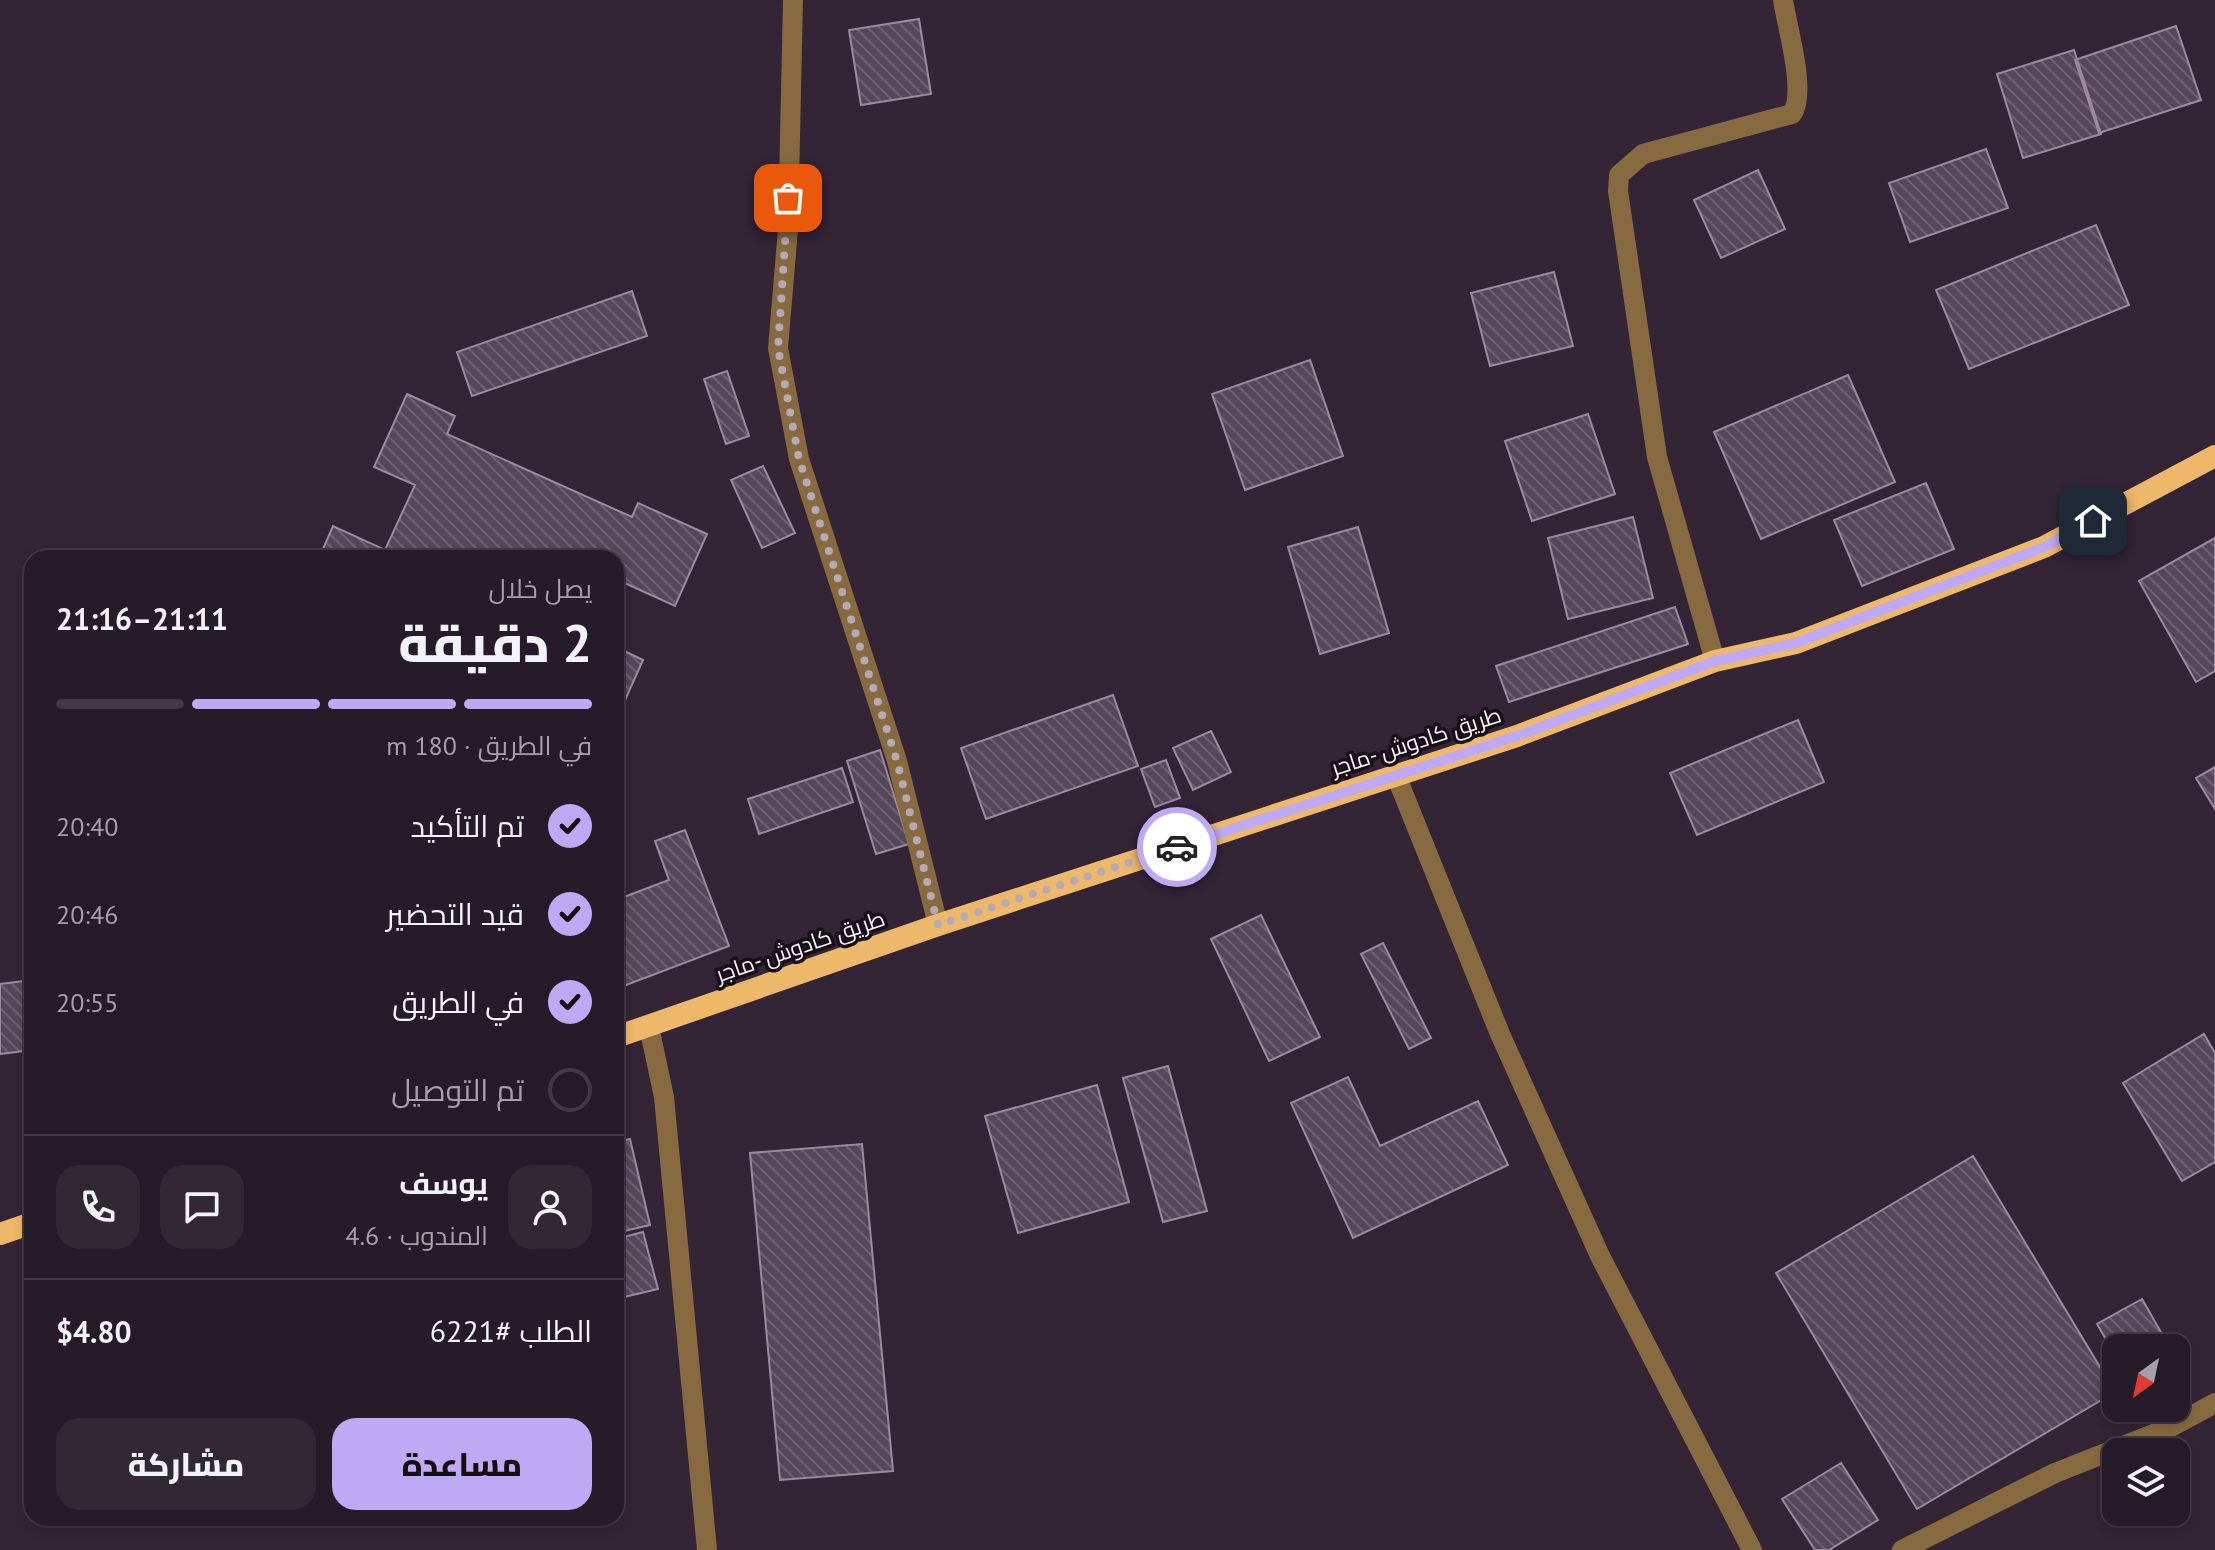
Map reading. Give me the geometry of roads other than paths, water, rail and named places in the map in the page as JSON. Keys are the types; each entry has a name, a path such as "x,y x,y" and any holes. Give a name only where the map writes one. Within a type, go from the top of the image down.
{"highway":[{"name":"طريق كادوش -ماجر","path":"624,1035 938,925 1395,773 1517,736 1715,661 1796,643 2044,547 2215,456"},
{"path":"0,1234 24,1226"}],"street":[{"path":"793,0 788,229 778,348 799,459 897,761 938,925"},
{"path":"1715,661 1657,457 1618,191 1619,175 1628,163 1643,154 1792,114 1799,104 1798,87 1783,0"},
{"path":"1395,773 1500,1034 1600,1256 1752,1550"},
{"path":"649,1027 664,1097 707,1550"},
{"path":"1902,1550 2055,1473 2171,1427 2215,1403"}]}
